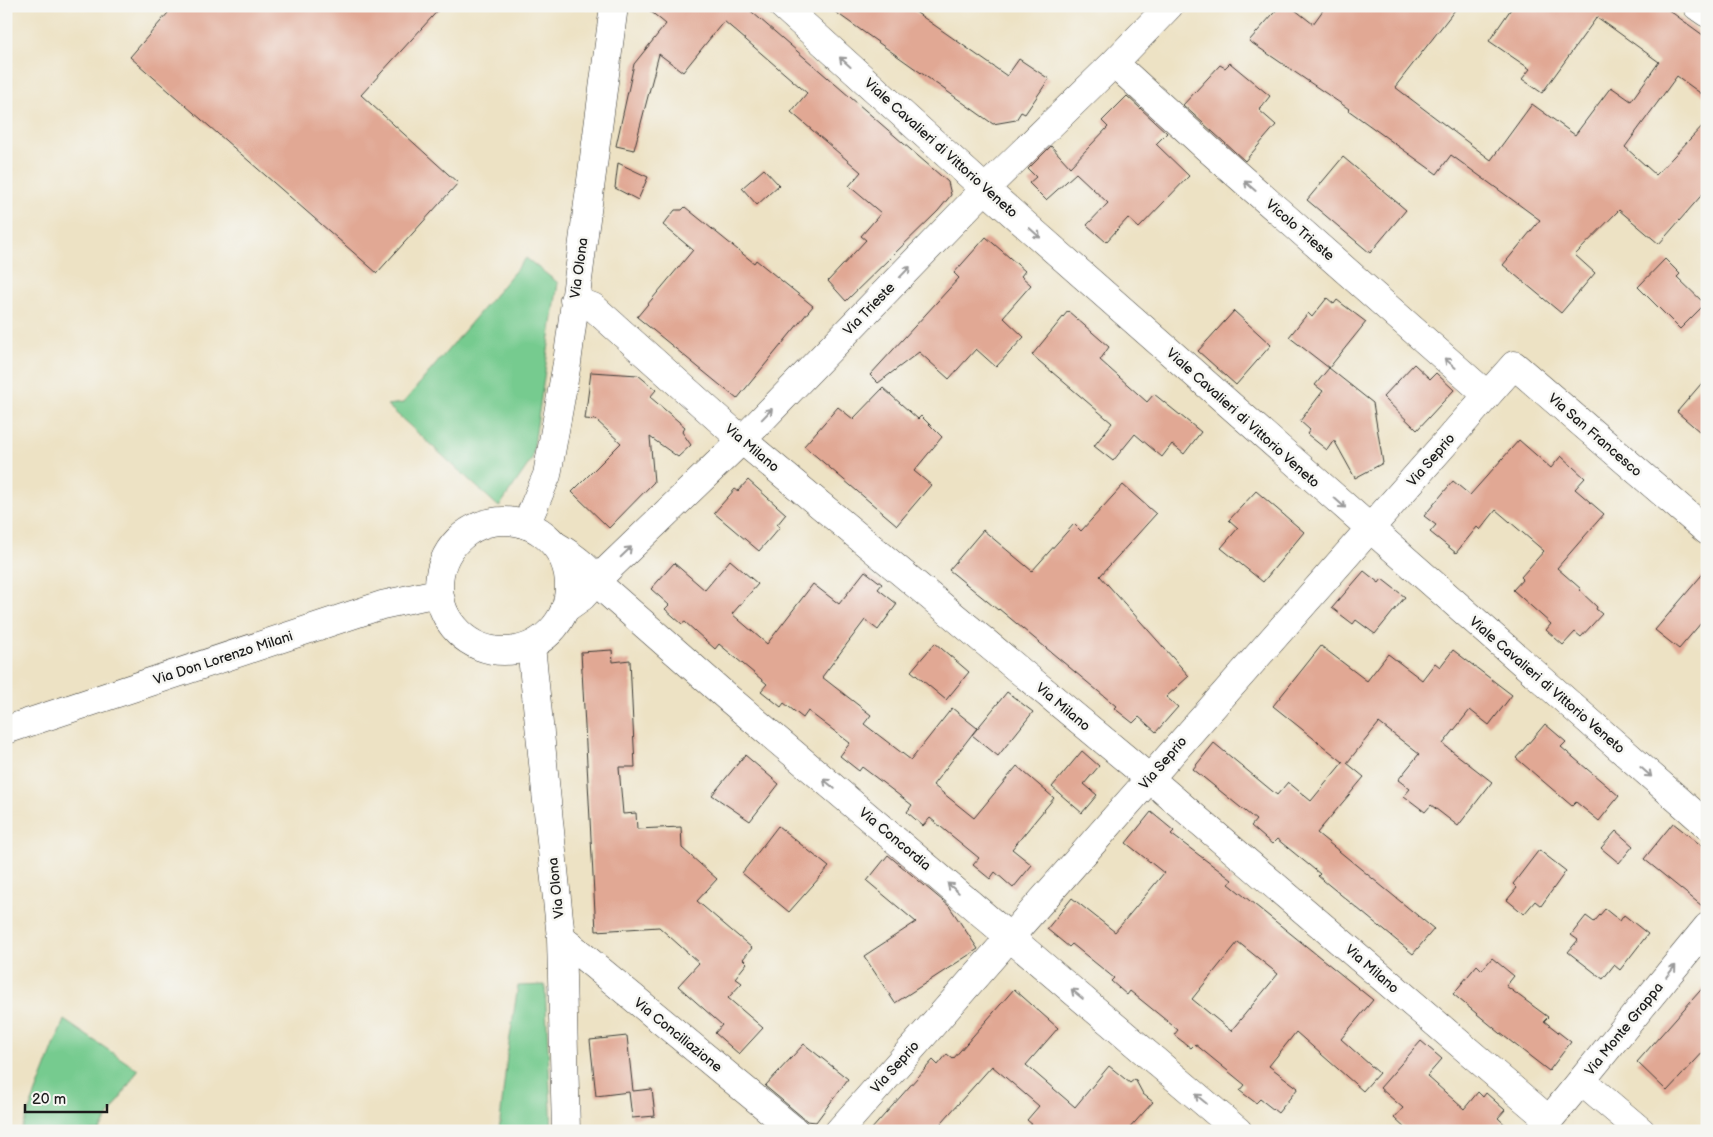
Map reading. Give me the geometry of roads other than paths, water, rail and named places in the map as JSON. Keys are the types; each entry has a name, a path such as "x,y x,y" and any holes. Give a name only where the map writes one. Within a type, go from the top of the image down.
{"street":[{"name":"Via Olona","path":"526,525 547,475 567,363 614,6"},
{"name":"Viale Cavalieri di Vittorio Veneto","path":"784,6 985,189 1707,825"},
{"name":"Via Trieste","path":"565,609 582,597 742,440 985,189 1114,63 1169,6"},
{"path":"1697,6 1707,13"},
{"name":"Vicolo Trieste","path":"1114,63 1487,396"},
{"name":"Via Milano","path":"574,300 593,308 742,440 1149,778 1544,1125"},
{"name":"Via San Francesco","path":"1487,396 1514,365 1707,531"},
{"name":"Via Seprio","path":"839,1131 1487,396"},
{"path":"506,521 526,525 541,533 555,545 563,559 568,575 569,592 565,609 557,624 545,636 531,646 512,651 493,650 475,644 459,633 448,618 440,600 439,581 444,562 454,545 469,532 487,524 506,521"},
{"name":"Via Concordia","path":"555,545 574,556 598,580 604,589 728,698 1238,1131"},
{"name":"Via Don Lorenzo Milani","path":"6,730 382,605 428,595 440,600"},
{"name":"Via Olona","path":"531,646 561,938 566,1131"},
{"name":"Via Monte Grappa","path":"1544,1125 1707,928"},
{"name":"Via Conciliazione","path":"561,938 796,1131"},
{"path":"1582,1081 1641,1131"}]}
